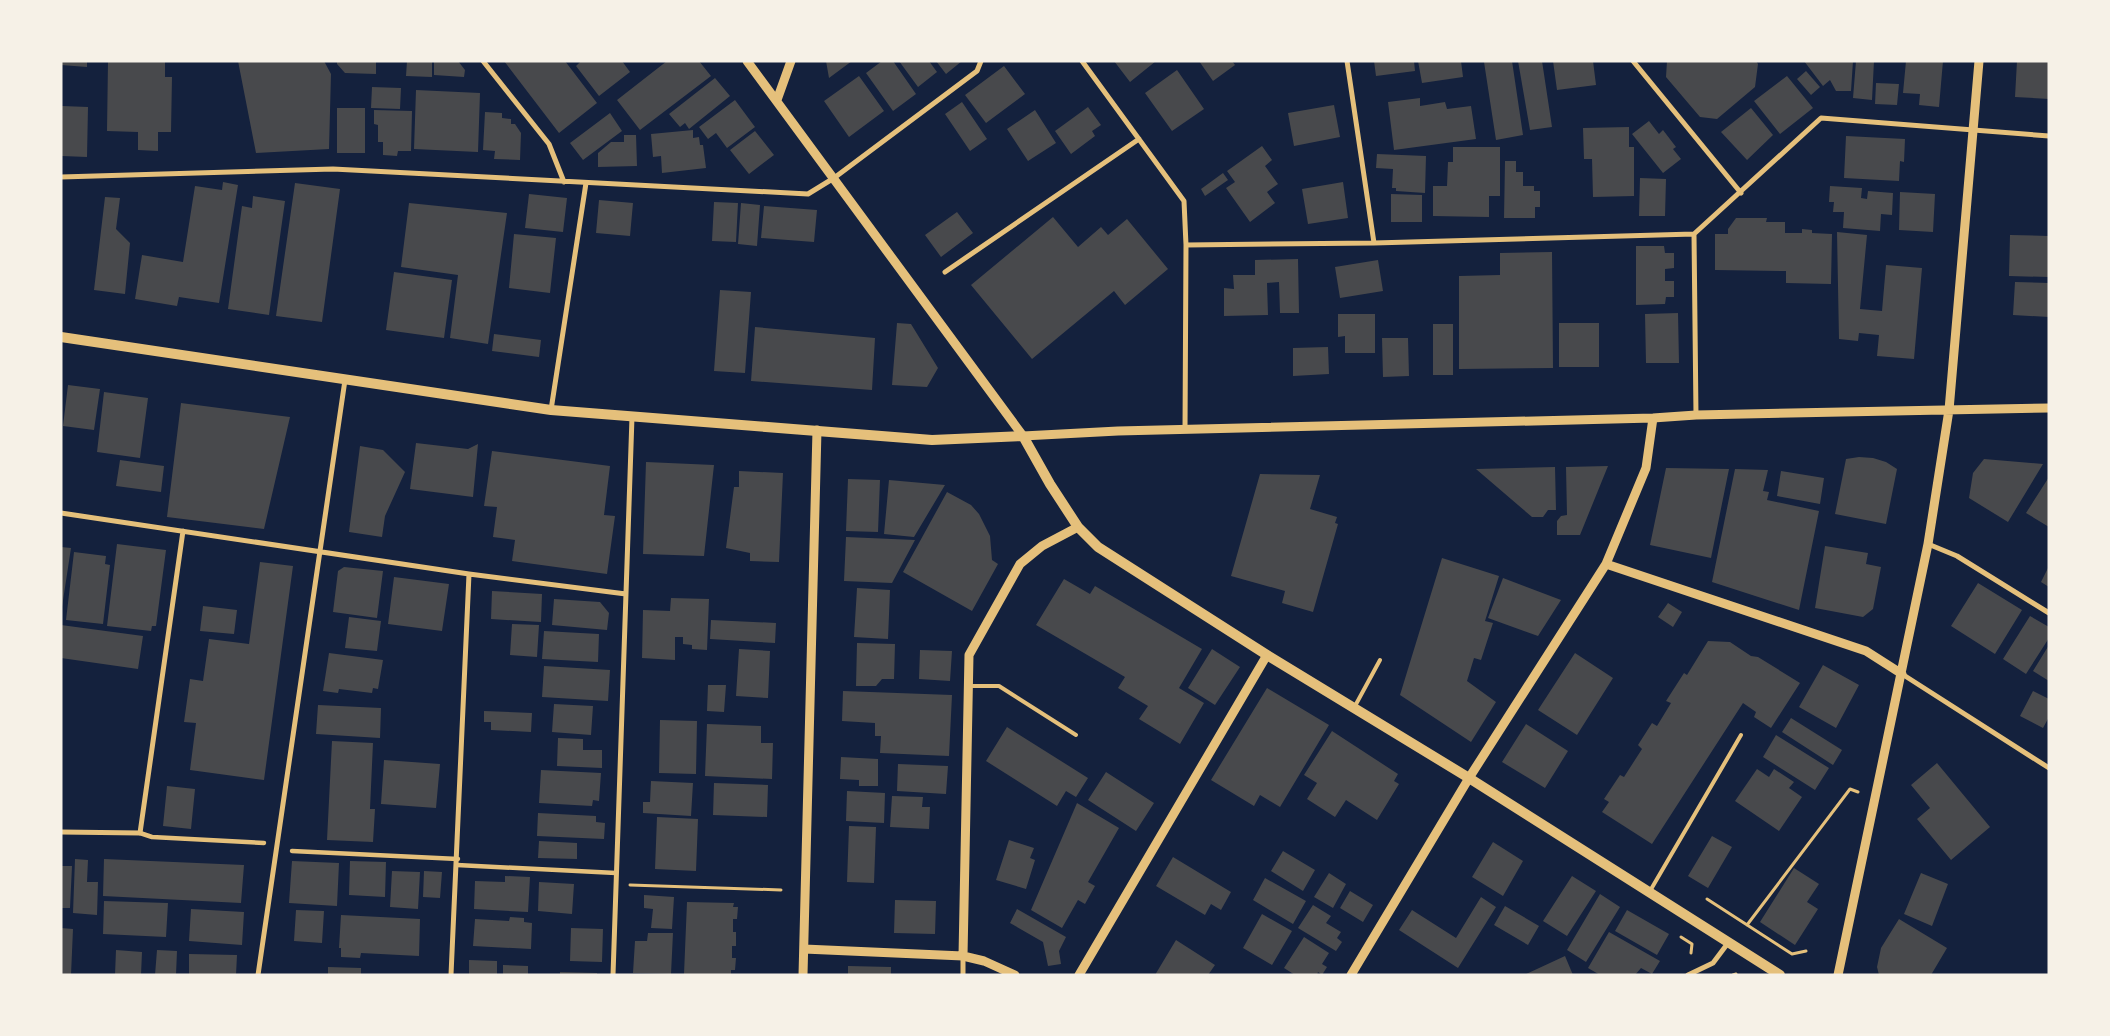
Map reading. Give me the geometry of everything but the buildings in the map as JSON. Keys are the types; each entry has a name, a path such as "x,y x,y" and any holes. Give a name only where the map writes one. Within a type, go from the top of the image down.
{"main road":[{"path":"61,337 551,410 932,440 1023,436 1050,484 1078,527 1098,547 1267,655 1469,778 1780,975"}],"street":[{"path":"484,61 549,144 564,182"},
{"path":"747,61 1023,436 1653,418 1696,415 2049,408"},
{"path":"777,100 791,61"},
{"path":"61,177 333,169 808,194 834,178 977,71 981,61"},
{"path":"1082,61 1184,201 1186,245 1185,430"},
{"path":"1347,61 1374,243"},
{"path":"1633,61 1741,193"},
{"path":"1838,975 1928,544 1949,410 1979,61"},
{"path":"1186,245 1374,243 1694,234 1821,118 2049,136"},
{"path":"944,272 1139,139"},
{"path":"551,410 586,183"},
{"path":"1694,234 1696,415"},
{"path":"258,975 345,380"},
{"path":"613,975 632,417"},
{"path":"1351,975 1469,778 1606,564 1646,468 1653,418"},
{"path":"803,975 817,430"},
{"path":"61,513 469,574 626,594"},
{"path":"963,975 969,655 1020,564 1042,546 1078,527"},
{"path":"140,833 183,531"},
{"path":"1928,544 1956,556 2049,613"},
{"path":"1606,564 1866,651 2049,768"},
{"path":"451,975 458,866 469,574"},
{"path":"1078,975 1267,655"},
{"path":"61,832 140,833 152,837 264,843"},
{"path":"292,851 458,859"},
{"path":"458,866 616,873"},
{"path":"1688,975 1713,964 1728,943"},
{"path":"804,949 963,956 984,961 1015,975"}],"lane":[{"path":"1354,708 1380,660"},
{"path":"968,686 998,686 1076,735"},
{"path":"1649,892 1741,735"}],"path":[{"path":"1747,925 1850,789 1876,796"},
{"path":"630,885 781,890"},
{"path":"1707,899 1792,954 1806,951"},
{"path":"1681,937 1692,944 1691,953"}]}
